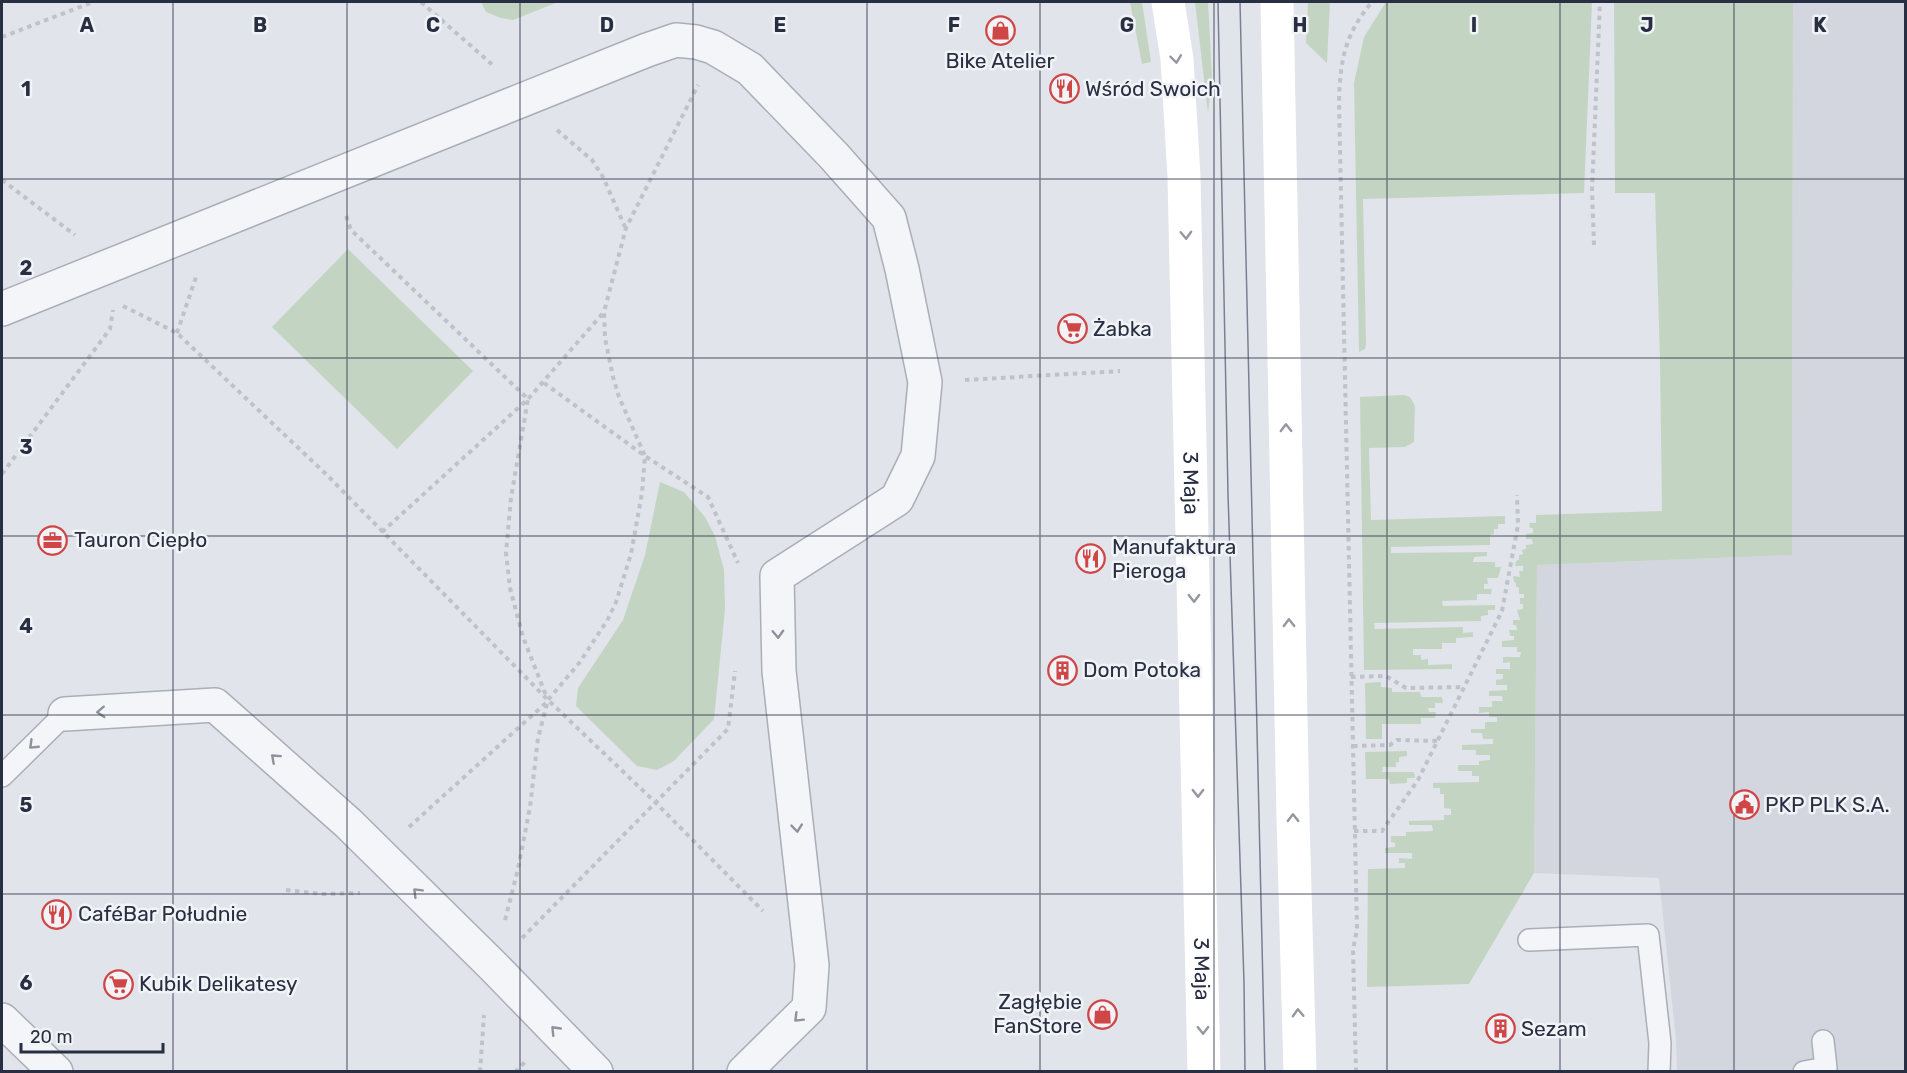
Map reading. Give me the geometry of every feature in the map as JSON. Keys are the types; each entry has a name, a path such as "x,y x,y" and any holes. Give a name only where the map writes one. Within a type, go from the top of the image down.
{"main road":[{"name":"3 Maja","path":"1168,2 1177,59 1184,177 1204,1071"},
{"path":"1277,2 1300,1071"}],"street":[{"path":"2,309 676,40 713,47 750,69 834,156 889,218 925,382 918,456 897,499 777,576 780,670 812,961 808,1008 744,1071"},
{"path":"65,714 215,705 348,823 494,966 596,1071"},
{"path":"2,1020 56,1071"}],"lane":[{"path":"2,776 65,714"},
{"path":"1529,940 1648,935 1660,1043 1659,1071"},
{"path":"1804,1071 1826,1068 1823,1041"}],"path":[{"path":"2,38 93,2"},
{"path":"421,2 530,98 560,133 592,160 603,177 626,228"},
{"path":"1356,1071 1353,949 1357,930 1339,102 1343,51 1355,25 1372,2"},
{"path":"1594,245 1592,190 1600,2"},
{"path":"379,854 567,680 596,640 616,602 631,554 642,493 645,456 619,397 613,377 605,338 604,312 626,228 699,82"},
{"path":"332,176 351,230 528,399"},
{"path":"2,180 114,264"},
{"path":"2,474 110,328 114,302 177,333 327,475 548,700 655,802 812,961"},
{"path":"382,532 528,399 604,312"},
{"path":"925,382 1120,371"},
{"path":"543,383 645,456 708,497 740,568"},
{"path":"480,1071 484,1014 522,848 530,807 538,738 548,700 523,637 510,588 506,553 510,498 528,399"},
{"path":"1354,831 1382,831 1418,780 1502,611 1518,525 1517,495"},
{"path":"494,966 728,729 736,660"},
{"path":"1351,677 1386,676 1406,688 1465,687"},
{"path":"1353,746 1390,745 1397,740 1438,741"},
{"path":"286,890 323,894 360,893 410,885"}],"shaded area":[{"path":"1793,2 1905,2 1905,1071 1677,1071 1676,1040 1659,878 1534,873 1537,565 1792,555"}],"green space":[{"path":"481,2 558,2 513,20 486,12"},
{"path":"1130,2 1142,2 1151,62 1142,64"},
{"path":"1195,2 1208,2 1212,76 1208,113"},
{"path":"1308,2 1330,2 1327,63 1306,43"},
{"path":"1386,2 1592,2 1584,193 1363,199 1366,344 1365,349 1359,352 1354,83 1364,37"},
{"path":"1614,2 1793,2 1792,555 1537,565 1534,873 1469,984 1367,987 1368,869 1405,868 1405,863 1399,863 1399,858 1412,859 1412,853 1385,853 1385,848 1395,847 1395,843 1391,842 1391,836 1406,836 1406,832 1433,831 1432,825 1409,825 1409,821 1444,820 1444,815 1451,815 1451,809 1444,808 1444,794 1440,794 1440,788 1433,788 1433,783 1479,782 1479,776 1472,776 1472,771 1458,771 1458,765 1479,765 1479,761 1490,760 1490,755 1476,755 1476,750 1462,750 1462,745 1493,744 1493,739 1483,739 1482,733 1471,733 1471,729 1485,729 1485,722 1497,722 1497,717 1489,717 1489,712 1479,713 1479,707 1492,707 1492,701 1503,701 1502,696 1489,696 1489,691 1507,690 1507,685 1496,685 1496,680 1503,679 1503,674 1496,674 1496,669 1510,669 1510,662 1503,663 1503,657 1520,657 1521,652 1517,652 1517,647 1502,647 1502,641 1514,640 1509,630 1517,630 1516,625 1513,625 1513,620 1520,620 1517,610 1523,609 1520,598 1524,598 1524,594 1519,594 1519,587 1516,587 1513,576 1520,577 1519,571 1523,571 1523,566 1515,566 1516,561 1519,560 1519,555 1523,554 1522,550 1526,549 1526,545 1533,544 1532,539 1526,539 1526,534 1533,533 1533,528 1530,528 1529,523 1536,523 1536,515 1662,511 1655,193 1615,193"},
{"path":"348,249 473,371 397,449 272,327"},
{"path":"1404,395 1410,397 1415,406 1414,442 1405,447 1369,448 1371,520 1505,516 1505,524 1498,524 1498,529 1494,529 1494,534 1490,535 1490,545 1391,547 1391,553 1487,552 1487,556 1474,557 1473,562 1495,562 1495,567 1501,567 1498,578 1487,578 1488,584 1484,584 1484,589 1492,589 1491,594 1477,594 1477,600 1442,601 1443,606 1495,605 1495,610 1488,610 1488,615 1481,616 1481,621 1374,623 1375,629 1463,627 1463,633 1473,632 1473,637 1456,638 1456,643 1442,643 1442,649 1413,649 1413,655 1421,655 1421,660 1428,659 1428,665 1452,664 1452,669 1364,670 1360,397"},
{"path":"660,482 684,492 705,517 715,536 724,570 725,609 714,719 674,761 657,770 637,766 576,706 578,688 623,620 645,555"},
{"path":"1381,682 1381,687 1392,688 1392,692 1420,692 1421,697 1442,697 1443,703 1435,703 1435,708 1428,708 1429,712 1436,712 1435,718 1421,718 1421,724 1382,724 1382,739 1366,739 1365,683"},
{"path":"1407,751 1407,756 1399,757 1396,767 1383,767 1382,772 1414,772 1415,778 1407,778 1407,783 1390,784 1389,779 1366,779 1365,752"}],"tram line":[{"path":"1218,2 1228,494 1245,1072"},
{"path":"1240,2 1265,1072"}],"place":[{"name":"Bike Atelier","path":"1000,30"},
{"name":"Wśród Swoich","path":"1064,89"},
{"name":"Żabka","path":"1072,329"},
{"name":"Tauron Ciepło","path":"53,540"},
{"name":"Manufaktura Pieroga","path":"1091,559"},
{"name":"Dom Potoka","path":"1062,670"},
{"name":"PKP PLK S.A.","path":"1744,805"},
{"name":"CaféBar Południe","path":"57,914"},
{"name":"Kubik Delikatesy","path":"118,984"},
{"name":"Zagłębie FanStore","path":"1103,1014"},
{"name":"Sezam","path":"1500,1029"}]}
